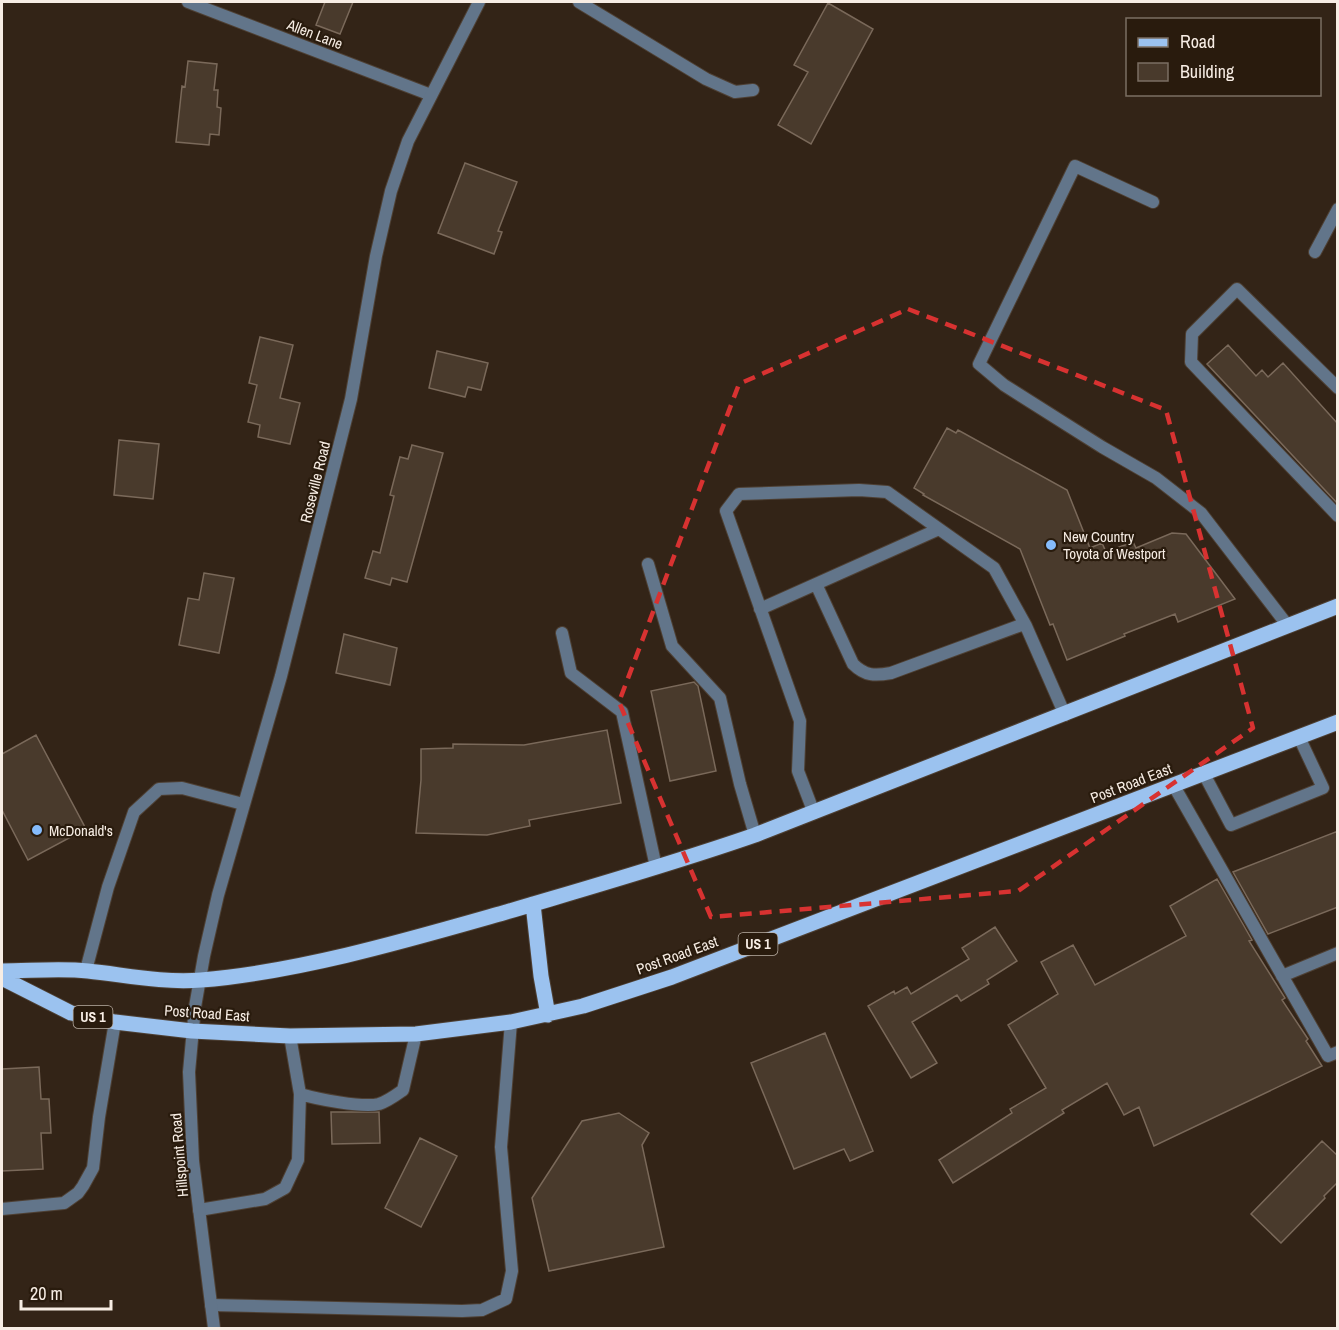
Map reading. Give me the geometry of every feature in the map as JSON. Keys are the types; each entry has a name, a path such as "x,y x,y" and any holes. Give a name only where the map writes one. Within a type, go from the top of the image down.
{"main road":[{"name":"Post Road East","path":"2,971 86,970 158,980 200,980 244,975 346,954 466,923 755,835 1338,606"},
{"name":"Post Road East","path":"2,978 71,1012 115,1022 192,1031 290,1036 416,1034 511,1023 583,1006 672,976 1338,722"},
{"path":"533,904 548,1015"}],"street":[{"name":"Allen Lane","path":"188,2 431,95"},
{"name":"Roseville Road","path":"200,980 215,906 281,676 351,399 376,256 391,191 408,141 479,2"},
{"path":"579,2 706,80 735,92 753,90"},
{"path":"1153,202 1075,166 979,364 1004,385 1092,441 1156,478 1201,513 1288,626"},
{"path":"1315,252 1338,209"},
{"path":"1338,388 1237,289 1192,334 1191,362 1338,516"},
{"path":"814,813 798,771 800,721 726,511 739,494 859,490 887,492 994,568 1024,624 1065,715"},
{"path":"760,609 939,529"},
{"path":"648,564 672,646 720,698 740,784 755,835"},
{"path":"816,584 853,664 868,675 891,673 1024,624"},
{"path":"562,633 570,673 622,712 656,867"},
{"path":"1204,774 1231,825 1323,788 1299,737"},
{"path":"1174,786 1328,1056 1338,1052"},
{"path":"86,970 108,887 134,812 159,789 182,788 243,804"},
{"path":"1282,976 1338,952"},
{"name":"Hillspoint Road","path":"200,980 192,1031 189,1072 193,1161 214,1329"},
{"path":"2,1209 64,1203 78,1193 83,1186 93,1168 115,1022"},
{"path":"211,1305 462,1311 482,1310 506,1299 512,1271 501,1147 511,1023"},
{"path":"300,1094 322,1101 377,1104 389,1100 404,1090 416,1034"},
{"path":"199,1210 265,1198 285,1188 298,1160 300,1094 290,1036"}],"highlighted area":[{"path":"908,309 1166,410 1253,728 1018,891 711,917 619,702 739,384"}],"building":[{"path":"325,2 353,2 340,34 316,25"},
{"path":"828,3 873,29 811,144 778,125 808,72 794,65"},
{"path":"188,61 217,64 214,90 218,90 217,107 221,108 219,135 210,134 209,145 176,142 182,86 185,87"},
{"path":"465,163 517,182 498,231 502,232 494,254 438,233"},
{"path":"260,337 293,345 280,398 300,403 290,444 258,437 260,425 248,422 257,385 249,383"},
{"path":"1228,345 1256,376 1262,370 1268,377 1283,363 1338,424 1338,504 1207,364"},
{"path":"437,351 488,363 481,390 468,387 465,397 429,388"},
{"name":"New Country Toyota of Westport","path":"947,428 956,433 958,430 1067,490 1090,548 1102,543 1106,552 1133,542 1136,548 1172,533 1186,534 1235,599 1178,622 1175,614 1067,660 1053,624 1050,625 1020,549 914,488"},
{"path":"119,440 159,444 153,499 114,495"},
{"path":"412,445 443,453 407,582 392,578 390,585 365,578 373,551 380,553 394,496 390,495 400,457 408,459"},
{"path":"204,573 234,578 219,653 179,645 188,598 199,600"},
{"path":"344,634 397,648 390,685 336,673"},
{"path":"694,682 698,686 716,771 670,781 651,691"},
{"path":"607,730 621,803 529,820 530,826 487,835 416,833 421,780 421,749 453,748 453,744 524,745"},
{"path":"36,735 86,829 28,860 2,810 2,754"},
{"path":"1338,831 1338,907 1268,934 1233,872"},
{"path":"1217,879 1252,940 1249,941 1285,998 1282,1000 1308,1039 1306,1041 1322,1066 1154,1146 1139,1107 1124,1115 1107,1083 1062,1110 1064,1113 953,1183 939,1160 1012,1113 1010,1109 1046,1088 1008,1025 1058,994 1041,962 1073,945 1095,985 1186,936 1170,906"},
{"path":"995,927 1017,961 987,980 989,984 961,1001 957,995 912,1022 937,1063 911,1078 868,1006 894,991 895,994 907,987 911,994 969,959 962,948"},
{"path":"825,1033 873,1151 850,1161 844,1149 794,1169 751,1063"},
{"path":"39,1067 41,1099 49,1099 51,1133 41,1133 43,1169 2,1171 2,1069"},
{"path":"331,1112 379,1112 380,1143 332,1144"},
{"path":"619,1113 649,1133 642,1145 664,1247 549,1271 532,1198 582,1121"},
{"path":"420,1138 457,1156 421,1227 385,1208"},
{"path":"1322,1141 1338,1156 1338,1182 1281,1243 1251,1214"}],"place":[{"name":"New Country Toyota of Westport","path":"1051,545"},
{"name":"McDonald's","path":"37,830"}]}
